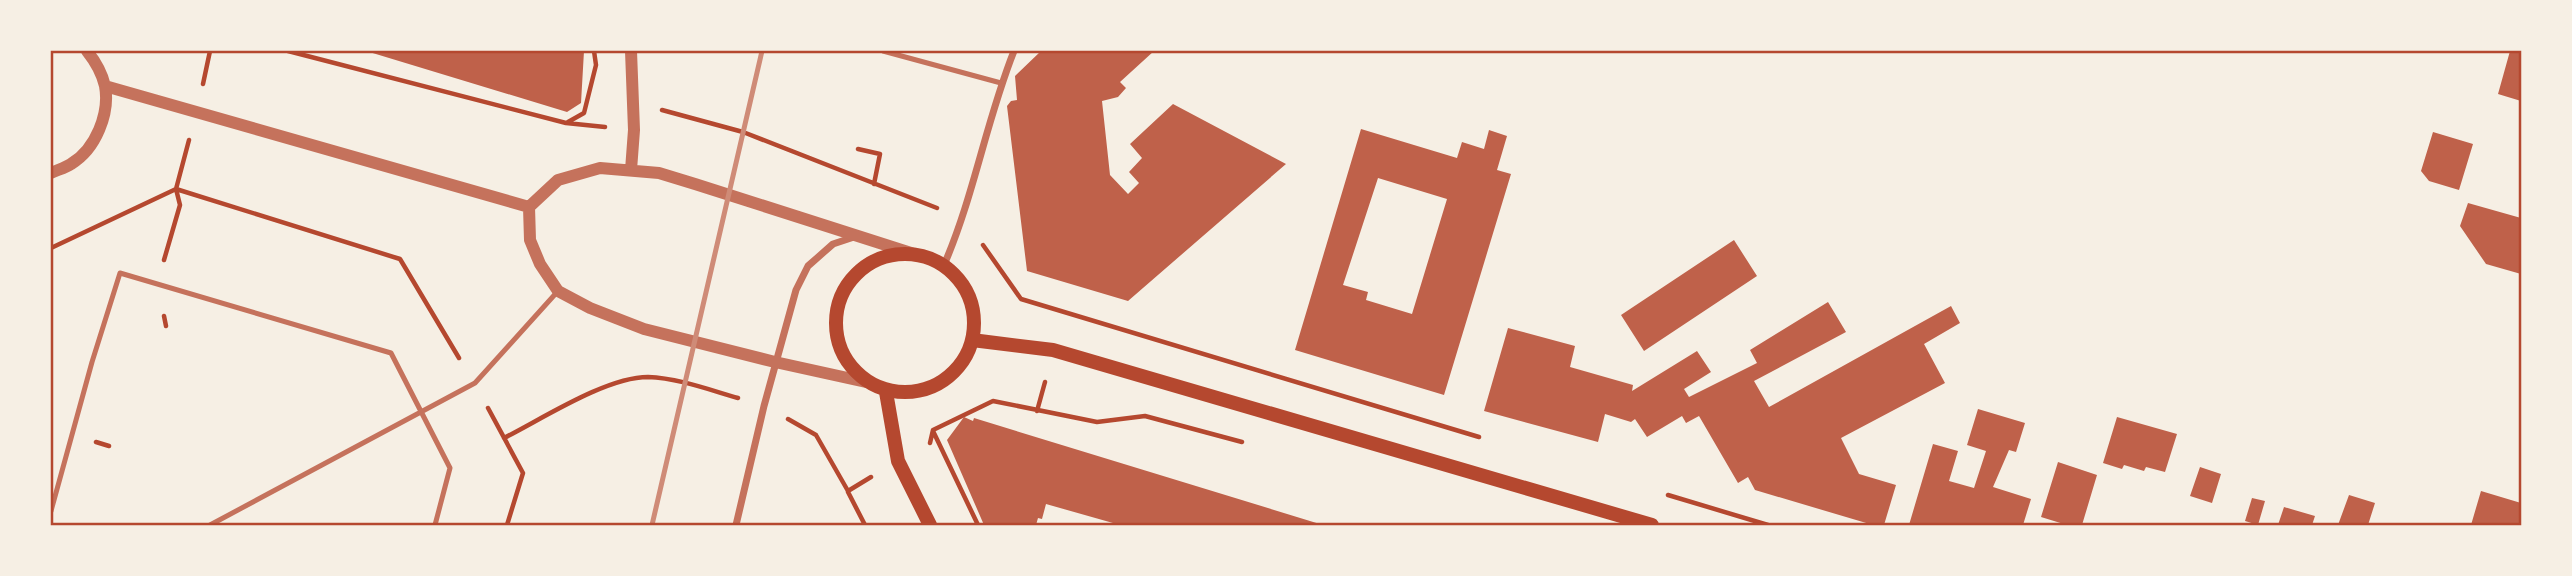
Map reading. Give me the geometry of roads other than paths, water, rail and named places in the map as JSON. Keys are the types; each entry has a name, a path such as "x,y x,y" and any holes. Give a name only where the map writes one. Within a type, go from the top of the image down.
{"main road":[{"path":"911,253 944,265 960,279 970,299 974,319 972,340 962,363 945,381 922,391 886,392 866,382 842,354 839,342 835,318 846,284 874,260 911,253"},
{"path":"972,340 1053,350 1652,525"},
{"path":"886,392 898,461 930,525"}],"street":[{"path":"51,173 73,163 93,142 104,115 105,86 97,65 87,51"},
{"path":"631,51 634,130 631,170"},
{"path":"944,265 963,219 1001,83 1014,51"},
{"path":"105,86 529,207"},
{"path":"866,382 643,329 590,308 558,291 540,264 530,240 529,207 558,180 600,168 659,173 911,253"},
{"path":"736,525 775,362 796,290 808,267 833,244 859,236"}],"lane":[{"path":"883,51 1001,83"},
{"path":"51,511 92,362 120,273 391,353 450,468 435,525"},
{"path":"210,525 475,383 558,291"}],"railway":[{"path":"652,525 762,51"}]}
